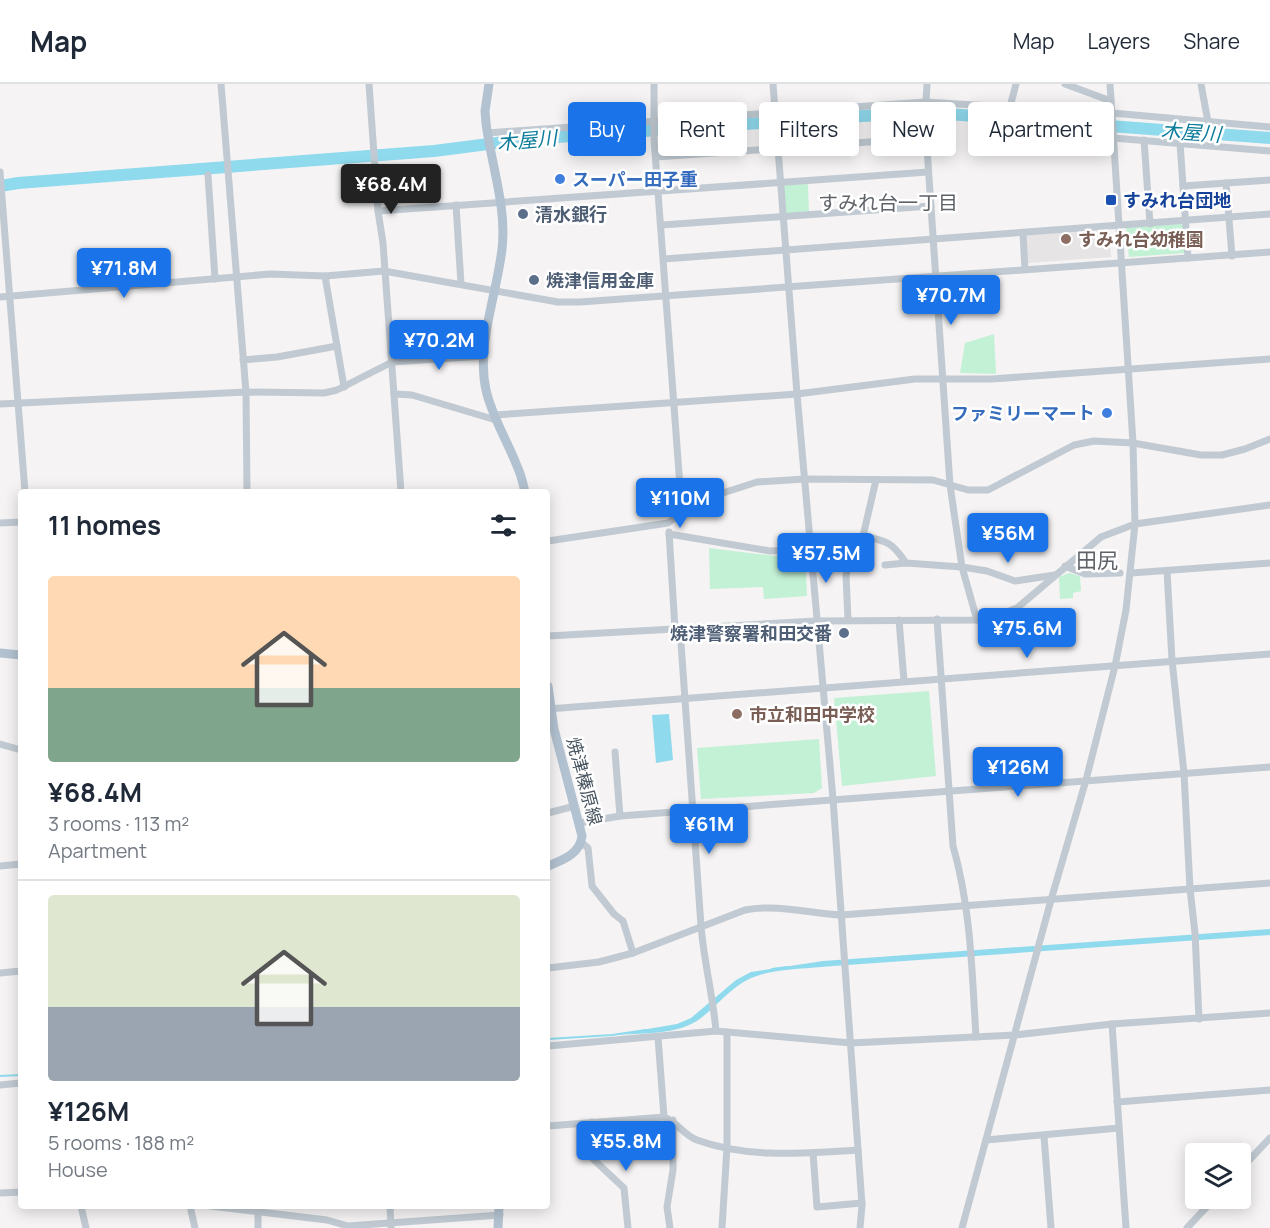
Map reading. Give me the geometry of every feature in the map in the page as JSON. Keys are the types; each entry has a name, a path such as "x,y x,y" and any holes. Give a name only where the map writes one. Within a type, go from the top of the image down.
{"main road":[{"path":"489,84 485,111 487,136 503,226 502,250 493,289 484,356 486,388 495,418 518,467 524,489"},
{"path":"0,653 18,655"},
{"name":"焼津榛原線","path":"550,716 580,823 582,843 575,853 550,865"},
{"path":"498,1228 500,1211"}],"street":[{"path":"221,84 246,392 247,489"},
{"path":"369,84 401,489"},
{"path":"654,84 654,139 682,513"},
{"path":"773,84 775,102"},
{"path":"925,102 927,84"},
{"path":"1012,102 1016,84"},
{"path":"1065,84 1112,101 1110,84"},
{"path":"1201,84 1208,122"},
{"path":"487,136 654,125 759,114"},
{"path":"1114,116 1270,127"},
{"path":"1114,137 1270,151"},
{"path":"1144,140 1150,224"},
{"path":"1180,143 1188,258"},
{"path":"656,157 759,149"},
{"path":"962,1228 1086,780 1115,666 1126,610 1135,524 1133,443 1114,152"},
{"path":"779,156 846,968 862,1203 860,1228"},
{"path":"927,156 950,485 962,567 977,620"},
{"path":"378,211 928,172"},
{"path":"208,175 215,279"},
{"path":"1,176 25,489"},
{"path":"1183,186 1270,180"},
{"path":"1226,183 1232,256"},
{"path":"456,205 461,284"},
{"path":"662,225 930,206"},
{"path":"664,259 1270,214"},
{"path":"1023,233 1025,269"},
{"path":"0,297 270,274 325,276 384,271 558,302 580,302 1270,252"},
{"path":"325,276 344,387"},
{"path":"243,360 277,357 337,346"},
{"path":"0,404 246,392 324,393 344,387 392,362 484,356"},
{"path":"394,394 412,395 495,418 797,394 915,379 992,379 1270,359"},
{"path":"550,541 668,523 698,501 757,482 805,479 933,480 968,490 988,490 1074,445 1094,441 1133,443 1201,455 1222,455 1270,439"},
{"path":"848,620 846,575 855,542 863,536 876,480"},
{"path":"550,636 816,621 977,620 1017,608 1101,537 1135,524 1270,506"},
{"path":"0,523 18,522"},
{"path":"668,523 704,961 713,1000 716,1031"},
{"path":"669,534 771,551 811,549"},
{"path":"863,536 895,546 906,563"},
{"path":"885,565 906,563 962,567 987,571 1015,581 1055,575"},
{"path":"1131,573 1270,563"},
{"path":"1065,566 1085,574 1120,573"},
{"path":"1167,571 1172,660 1184,773 1199,1019"},
{"path":"937,619 953,846 962,874 966,905 976,1037"},
{"path":"899,620 904,681"},
{"path":"550,709 1270,654"},
{"path":"0,744 18,749"},
{"path":"615,752 620,816"},
{"path":"580,823 620,816 1270,767"},
{"path":"550,812 575,806"},
{"path":"582,843 588,848 592,886 614,914 623,921 633,953"},
{"path":"0,866 18,864"},
{"path":"550,968 599,962 633,953 701,926 759,907 841,915 1270,883"},
{"path":"0,973 18,971"},
{"path":"550,1046 716,1031 851,1043 1015,1035 1112,1024 1270,1013"},
{"path":"1112,1024 1126,1228"},
{"path":"722,1228 727,1147 727,1032"},
{"path":"658,1037 664,1117"},
{"path":"0,1085 18,1083"},
{"path":"1117,1102 1270,1090"},
{"path":"550,1126 664,1117 673,1120 695,1140 727,1147 775,1155 858,1150"},
{"path":"670,1228 667,1207 673,1170 673,1120"},
{"path":"592,1122 593,1159 624,1188 628,1228"},
{"path":"986,1140 1119,1128"},
{"path":"1044,1136 1051,1228"},
{"path":"1251,1158 1270,1138"},
{"path":"813,1153 817,1207 862,1203"},
{"path":"0,1193 18,1192"},
{"path":"82,1209 86,1228"},
{"path":"191,1209 195,1228"},
{"path":"234,1209 327,1220 348,1226 391,1226 500,1211"},
{"path":"291,1209 292,1216"},
{"path":"390,1209 391,1226"},
{"path":"1187,1228 1205,1209"},
{"path":"258,1212 258,1228"}],"shaded area":[{"path":"1109,230 1111,257 1028,263 1026,235"}],"green space":[{"path":"808,184 809,213 785,214 783,185"},
{"path":"1183,223 1185,253 1129,257 1126,227"},
{"path":"994,334 996,374 960,373 965,343"},
{"path":"709,548 775,556 805,553 807,596 764,599 763,587 710,589"},
{"path":"1069,573 1080,576 1081,591 1073,593 1073,598 1060,599 1059,577"},
{"path":"929,691 936,776 842,786 834,698"},
{"path":"819,739 822,788 814,793 701,799 697,748"}],"water":[{"path":"669,714 673,760 656,763 652,715"},
{"path":"1270,929 1270,935 781,971 761,975 744,982 692,1024 670,1031 612,1035 677,1024 691,1018 736,980 751,972 823,961"}],"waterway":[{"name":"木屋川","path":"0,186 434,151 528,139 921,112 1270,138"},
{"path":"772,969 787,967"},
{"path":"550,1039 612,1035 646,1030"},
{"path":"0,1076 18,1075"}],"place":[{"name":"スーパー田子重","path":"560,179"},
{"name":"すみれ台団地","path":"1111,200"},
{"name":"清水銀行","path":"523,214"},
{"name":"すみれ台幼稚園","path":"1066,239"},
{"name":"焼津信用金庫","path":"534,280"},
{"name":"ファミリーマート","path":"1107,413"},
{"name":"焼津警察署和田交番","path":"844,633"},
{"name":"市立和田中学校","path":"737,714"}],"district":[{"name":"すみれ台一丁目","path":"888,202"},
{"name":"田尻","path":"1097,560"}]}
